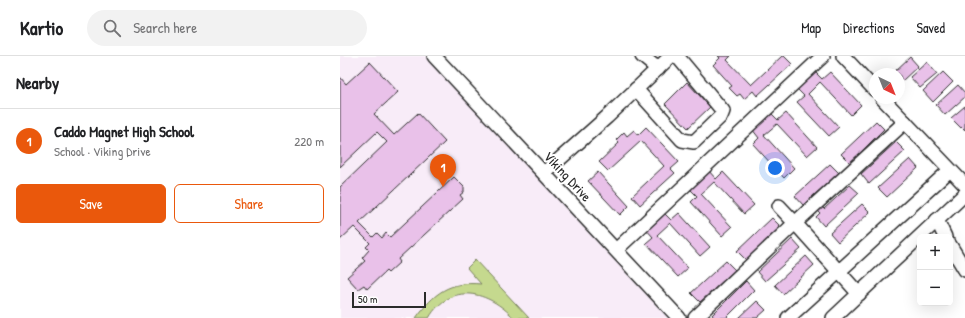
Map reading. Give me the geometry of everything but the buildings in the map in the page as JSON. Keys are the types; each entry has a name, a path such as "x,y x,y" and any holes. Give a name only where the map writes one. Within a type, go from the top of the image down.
{"street":[{"name":"Viking Drive","path":"434,56 679,318"},
{"path":"642,56 658,69"},
{"path":"544,173 671,56"},
{"path":"636,89 682,140 694,142 721,116 723,111 720,105 677,56"},
{"path":"616,250 824,56"},
{"path":"843,56 869,84"},
{"path":"888,104 965,185"},
{"path":"695,318 795,223 905,122"},
{"path":"788,318 838,270 950,170"},
{"path":"833,318 965,194"},
{"path":"779,206 858,294"},
{"path":"937,220 944,234"},
{"path":"953,250 965,270"}],"shaded area":[{"path":"340,56 425,56 668,318 340,318"}],"green space":[{"path":"475,260 529,318 514,318 493,301 481,296 470,294 459,295 448,299 438,306 429,318 416,318 429,302 443,290 460,285 481,284 467,268"}],"place":[{"name":"Caddo Magnet High School","path":"443,187"}]}
